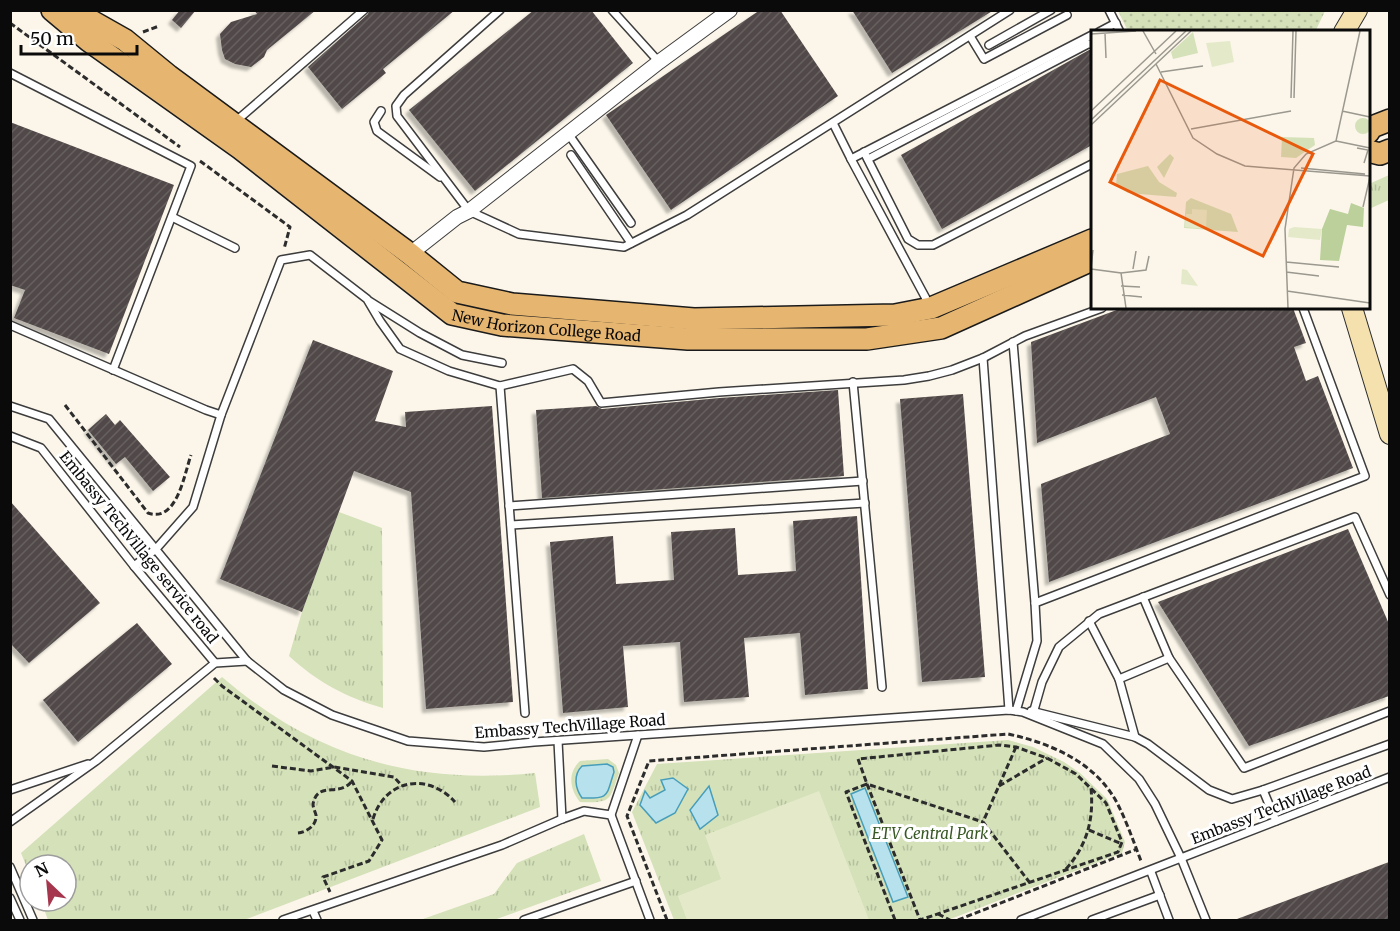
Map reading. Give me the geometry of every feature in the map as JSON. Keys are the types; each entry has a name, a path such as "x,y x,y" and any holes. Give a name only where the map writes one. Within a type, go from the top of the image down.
{"main road":[{"name":"New Horizon College Road","path":"52,10 89,40 241,149 452,314 502,325 688,339 867,339 936,318 1091,260"},
{"name":"New Horizon College Road","path":"72,10 125,40 169,76 410,254 457,292 512,304 694,319 895,315 936,318 1091,240"},
{"path":"1345,30 1357,10"},
{"path":"1370,130 1389,120"},
{"path":"1370,152 1380,154 1389,150"},
{"path":"1352,309 1389,434"}],"street":[{"path":"410,254 457,217 469,212 567,132 730,10"}],"lane":[{"path":"233,123 364,10"},
{"path":"500,10 404,96 396,106 397,116 469,212 519,234 624,247 687,215 1010,10"},
{"path":"612,10 659,62"},
{"path":"989,45 1051,10"},
{"path":"1109,10 1118,30"},
{"path":"970,36 984,59 1067,15"},
{"path":"1103,30 1116,23"},
{"path":"851,159 1091,36"},
{"path":"868,159 1091,44"},
{"path":"10,73 191,166 113,370"},
{"path":"381,111 374,122 377,131 442,178"},
{"path":"833,123 936,318"},
{"path":"567,132 631,223"},
{"path":"864,152 908,239 918,245 933,245 1091,165"},
{"path":"571,155 631,243"},
{"path":"172,217 235,248"},
{"path":"134,566 156,549 193,507 221,415 281,260 310,255 367,299 420,333 462,356 502,363"},
{"path":"367,299 400,349 449,371 501,386 573,369 588,381 601,403 853,382 904,380 929,376 983,358 1013,342 1099,309"},
{"path":"1035,603 1365,476 1303,309"},
{"path":"10,325 221,415"},
{"path":"1013,342 1037,641 1016,711"},
{"path":"983,358 1016,711"},
{"path":"853,382 882,687"},
{"path":"501,386 525,713"},
{"name":"Embassy TechVillage Road","path":"10,406 49,419 247,661 284,690 333,715 408,741 484,747 1034,710 1135,737 1148,744 1209,790 1232,799 1389,744"},
{"name":"Embassy TechVillage service road","path":"10,436 41,448 134,566 215,663"},
{"path":"509,506 863,481"},
{"path":"511,525 865,503"},
{"path":"1034,710 1042,682 1059,647 1099,614 1355,517 1389,596"},
{"path":"1143,597 1169,658 1244,768 1389,711"},
{"path":"1089,621 1119,679 1135,737"},
{"path":"1119,679 1169,658"},
{"path":"10,822 96,761 215,663 247,661"},
{"name":"Embassy TechVillage Road","path":"1016,711 1103,744 1139,779 1155,804 1181,858"},
{"path":"638,735 611,815 650,921"},
{"path":"558,741 562,819"},
{"path":"10,790 96,761"},
{"name":"Embassy TechVillage Road","path":"1021,921 1389,777"},
{"path":"1263,790 1276,821"},
{"path":"283,921 501,845 584,811 611,815"},
{"path":"1181,858 1206,921"},
{"path":"10,867 33,921"},
{"path":"1148,873 1160,895 1169,921"},
{"path":"524,921 636,881"},
{"path":"1092,921 1160,895"},
{"path":"10,898 20,921"},
{"path":"313,911 317,921"},
{"path":"293,921 302,914"}],"path":[{"path":"10,23 184,149"},
{"path":"193,156 290,227 281,260"},
{"path":"65,405 148,513 164,514 173,506 191,455"},
{"path":"207,670 222,686 352,781 382,840 369,861 323,877 335,904"},
{"path":"667,921 627,816 649,761 1008,734 1061,751 1088,770 1112,793 1148,873"},
{"path":"999,745 1016,747 1047,758 1076,774 1106,803 1121,837 1122,844 1118,852 920,920 858,759 999,745"},
{"path":"983,822 1016,747"},
{"path":"999,786 1047,758"},
{"path":"272,766 311,771 334,767 394,777 402,786"},
{"path":"298,833 313,826 316,815 312,804 317,794 324,790 344,788 352,781"},
{"path":"372,820 386,795 402,786 421,783 431,785 448,795 454,802"},
{"path":"895,921 846,792 867,784 983,822 1030,883"},
{"path":"1065,871 1080,852 1089,830 1092,816 1091,788"},
{"path":"1089,830 1122,844"},
{"path":"958,921 1137,849"},
{"path":"938,914 950,921"}],"green space":[{"path":"1118,11 1325,11 1316,30 1128,30"},
{"path":"1389,175 1389,200 1370,209 1370,184"},
{"path":"339,512 382,528 383,708 333,688 310,674 289,656 302,612"},
{"path":"222,677 257,705 293,727 330,746 368,760 407,769 448,774 490,776 535,773 540,807 244,920 48,920 45,913 78,913 78,853 21,853"},
{"name":"ETV Central Park","path":"1008,740 1033,747 1064,762 1080,773 1107,799 1125,842 1122,853 948,920 674,920 632,812 657,764"},
{"path":"608,759 616,765 619,773 611,795 604,801 580,802 571,782 576,766 580,761"},
{"path":"819,791 869,920 687,920 678,896 721,879 705,835"},
{"path":"584,834 601,881 494,920 420,920 494,894 517,863"}],"water":[{"path":"607,764 613,767 614,772 606,794 598,798 582,798 576,782 579,770 582,766"},
{"path":"673,778 688,789 675,813 656,823 640,805 645,791 650,798 665,790 661,780"},
{"path":"709,786 718,815 700,829 690,810"},
{"path":"865,788 908,897 893,902 851,794"}],"building":[{"path":"180,10 196,10 181,28 172,20"},
{"path":"254,10 316,10 267,50 264,57 251,67 235,64 225,59 220,34 231,22 257,14"},
{"path":"369,10 455,10 383,69 386,73 342,109 308,67 368,14"},
{"path":"534,10 591,10 633,63 475,191 409,110"},
{"path":"760,10 780,10 838,96 671,210 606,115"},
{"path":"852,10 994,10 892,73"},
{"path":"1091,50 1091,146 942,229 901,155"},
{"path":"10,122 174,185 109,354 14,318 25,290 10,285"},
{"path":"1119,309 1293,309 1306,343 1294,347 1306,381 1318,376 1353,468 1049,582 1041,484 1170,434 1156,397 1037,443 1031,342"},
{"path":"313,340 393,371 375,421 406,427 405,412 492,406 513,702 426,709 411,492 354,471 302,612 220,579"},
{"path":"838,390 844,476 542,498 536,410 596,406 602,409"},
{"path":"963,394 985,677 922,682 900,399"},
{"path":"106,414 115,425 120,420 170,477 153,491 125,457 116,464 88,430"},
{"path":"10,501 100,603 29,663 10,643"},
{"path":"857,516 868,689 805,695 800,633 744,638 749,697 684,702 680,642 623,646 628,707 563,713 550,542 613,536 616,584 674,580 671,532 735,528 738,575 796,571 793,521"},
{"path":"1348,529 1389,624 1389,696 1249,746 1158,602"},
{"path":"137,623 172,664 78,742 43,700"},
{"path":"1389,862 1389,921 1237,921 1237,919"}]}
